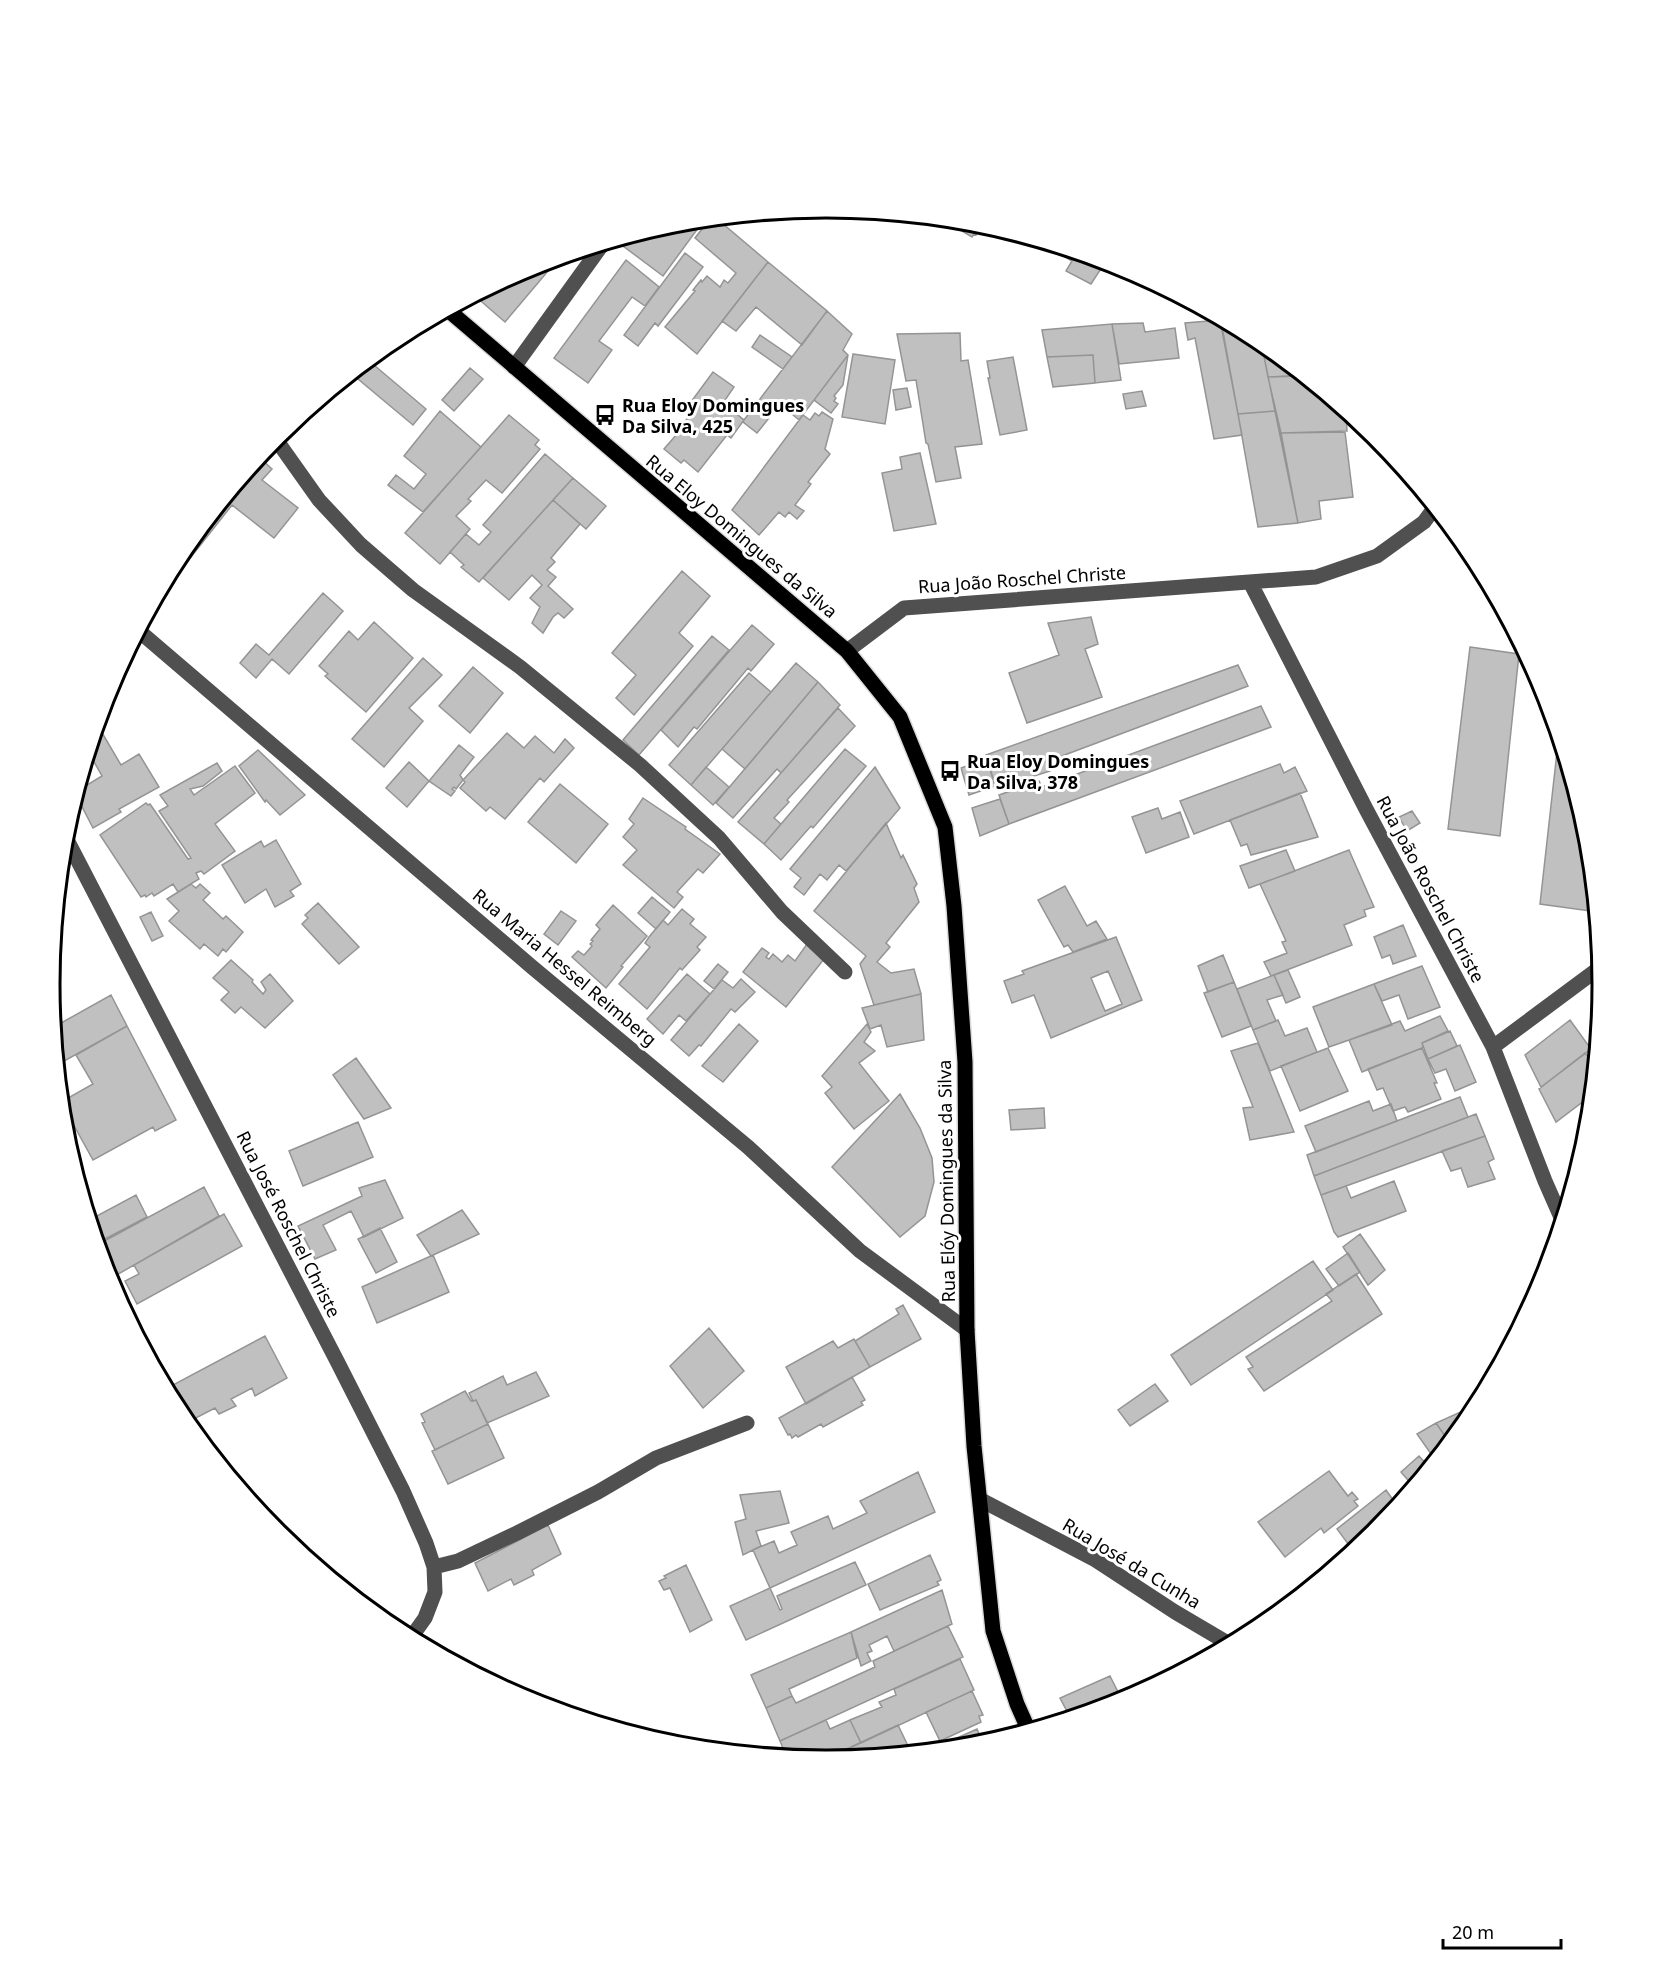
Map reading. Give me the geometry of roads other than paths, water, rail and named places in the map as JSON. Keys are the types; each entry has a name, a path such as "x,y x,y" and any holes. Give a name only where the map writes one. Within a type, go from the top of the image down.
{"main road":[{"name":"Rua Eloy Domingues da Silva","path":"454,315 847,651"},
{"name":"Rua Elóy Domingues da Silva","path":"847,651 900,717 945,827 954,906 965,1062 967,1330 974,1446 993,1631 1026,1725"}],"street":[{"path":"514,367 595,254"},
{"path":"281,447 319,500 361,545 406,584 520,668 640,765 719,838 782,912 845,972"},
{"name":"Rua João Roschel Christe","path":"847,651 904,608 1316,577 1377,556 1424,522 1431,513"},
{"name":"Rua João Roschel Christe","path":"1250,582 1493,1047 1558,1211"},
{"name":"Rua Maria Hessel Reimberg","path":"144,635 432,879 532,967 748,1147 860,1251 967,1330"},
{"name":"Rua José Roschel Christe","path":"72,850 342,1371 403,1491 426,1543 434,1567 435,1592 426,1618 416,1631"},
{"path":"1493,1047 1593,973"},
{"path":"434,1567 458,1561 517,1533 598,1492 656,1458 747,1423"},
{"name":"Rua José da Cunha","path":"981,1500 1094,1559 1223,1640"}],"place":[{"name":"Rua Eloy Domingues Da Silva, 425","path":"605,415"},
{"name":"Rua Eloy Domingues Da Silva, 378","path":"950,771"}]}
